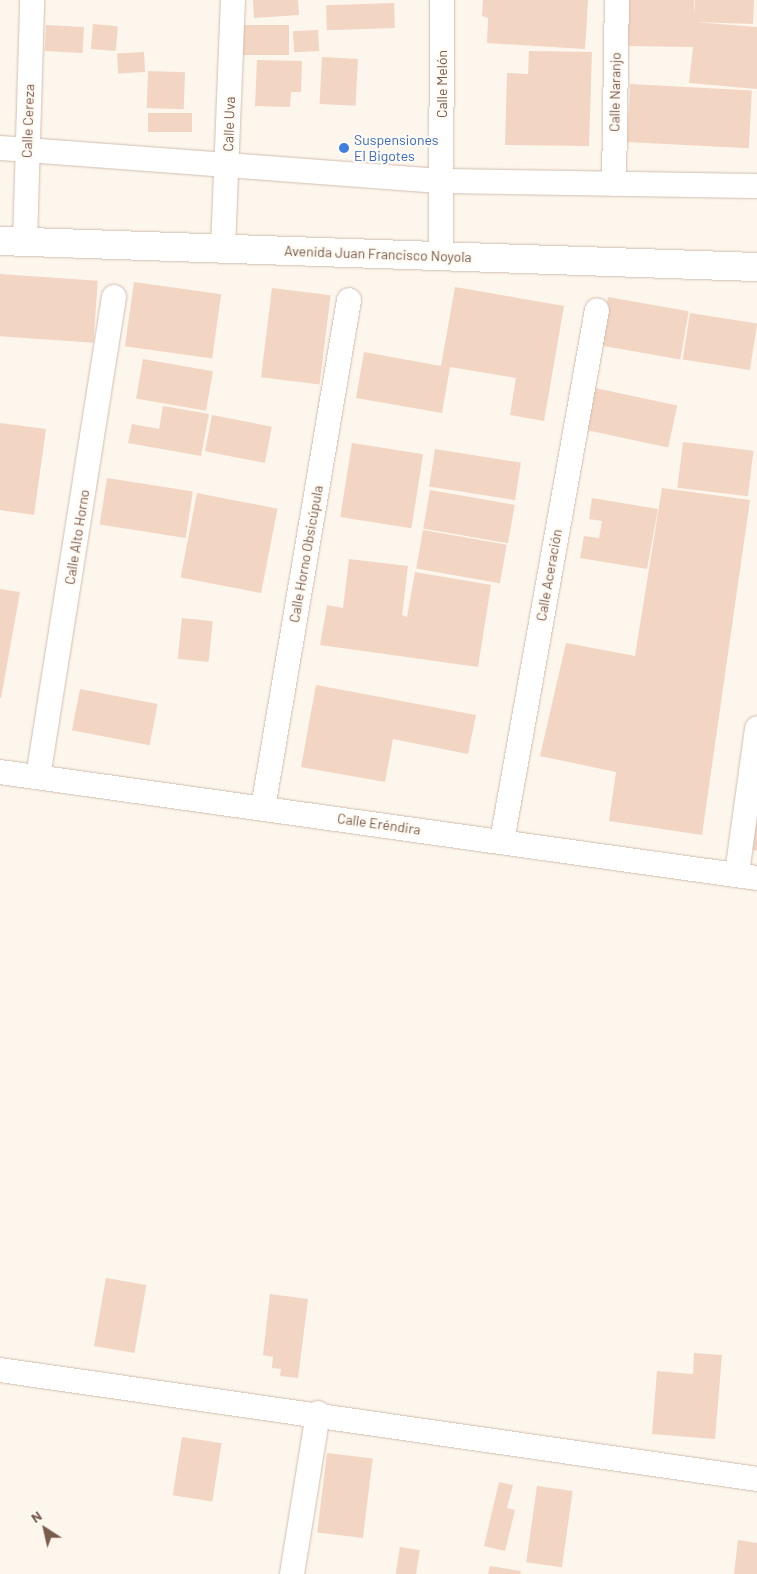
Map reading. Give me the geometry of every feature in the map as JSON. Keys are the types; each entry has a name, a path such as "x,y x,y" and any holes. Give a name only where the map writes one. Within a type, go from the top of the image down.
{"street":[{"name":"Calle Cereza","path":"12,241 26,149 32,0"},
{"name":"Calle Uva","path":"223,248 228,164 233,0"},
{"name":"Calle Melón","path":"441,257 442,0"},
{"name":"Calle Naranjo","path":"614,184 616,0"},
{"path":"0,148 441,181 757,186"},
{"name":"Avenida Juan Francisco Noyola","path":"12,241 757,268"},
{"name":"Calle Alto Horno","path":"38,778 114,297"},
{"name":"Calle Horno Obsicúpula","path":"263,808 349,300"},
{"name":"Calle Aceración","path":"502,841 596,310"},
{"path":"747,876 757,728"},
{"name":"Calle Eréndira","path":"0,772 747,876"},
{"path":"0,1370 318,1413 757,1480"},
{"path":"292,1574 318,1413"}],"building":[{"path":"253,0 298,0 299,15 254,18"},
{"path":"483,0 588,0 585,49 487,43 488,18 482,16"},
{"path":"625,0 694,0 694,17 695,0 754,0 753,24 694,22 757,27 757,89 689,83 693,47 624,46"},
{"path":"394,3 395,28 327,30 326,5"},
{"path":"93,24 118,26 116,51 91,49"},
{"path":"46,25 84,27 83,53 45,51"},
{"path":"243,25 289,25 289,55 243,55"},
{"path":"318,30 319,51 294,52 293,31"},
{"path":"529,51 592,52 589,146 505,145 507,73 528,74"},
{"path":"144,52 145,72 118,73 117,53"},
{"path":"322,57 358,59 355,106 320,104"},
{"path":"257,60 302,61 301,92 291,92 290,107 255,106"},
{"path":"148,71 185,72 184,109 147,108"},
{"path":"630,84 752,90 749,148 627,142"},
{"path":"148,113 192,113 192,132 148,132"},
{"path":"0,274 98,281 93,343 0,336"},
{"path":"134,282 221,294 212,359 125,346"},
{"path":"455,287 564,306 544,421 510,415 516,378 450,367 442,413 356,398 364,352 441,366"},
{"path":"272,288 331,295 320,385 261,377"},
{"path":"608,297 689,311 680,359 599,345"},
{"path":"690,313 757,324 750,370 683,359"},
{"path":"143,359 213,371 206,411 136,398"},
{"path":"595,388 677,405 668,448 586,430"},
{"path":"163,406 209,414 201,456 128,443 132,424 159,429"},
{"path":"212,415 272,427 265,463 205,451"},
{"path":"0,423 46,429 34,515 0,510"},
{"path":"683,442 753,451 748,496 677,488"},
{"path":"352,443 423,454 411,528 340,517"},
{"path":"435,449 521,463 515,500 429,487"},
{"path":"107,478 193,492 186,538 100,524"},
{"path":"662,488 750,500 702,835 609,821 616,772 540,756 566,643 635,656"},
{"path":"430,490 515,505 508,543 423,528"},
{"path":"197,493 277,509 261,593 181,577"},
{"path":"592,498 658,509 647,569 580,558 584,536 599,538 602,521 589,519"},
{"path":"423,530 507,545 500,583 416,568"},
{"path":"349,559 408,566 402,615 407,617 415,572 491,585 478,667 320,645 327,605 343,608"},
{"path":"0,589 20,592 1,698 0,698"},
{"path":"182,618 213,621 209,662 178,659"},
{"path":"316,685 476,715 468,754 393,739 385,782 301,767"},
{"path":"80,689 158,704 150,745 72,730"},
{"path":"757,801 757,851 746,848"},
{"path":"106,1278 146,1285 134,1353 94,1346"},
{"path":"270,1294 308,1299 298,1378 280,1376 281,1369 272,1368 273,1357 263,1355"},
{"path":"694,1353 722,1355 715,1439 652,1434 657,1371 693,1374"},
{"path":"182,1437 222,1443 212,1502 173,1495"},
{"path":"327,1453 373,1459 363,1538 317,1532"},
{"path":"499,1482 513,1485 507,1508 515,1510 505,1551 484,1546"},
{"path":"537,1486 573,1491 562,1567 526,1562"},
{"path":"738,1540 757,1543 757,1574 734,1574"},
{"path":"400,1547 420,1550 416,1574 396,1574"},
{"path":"490,1566 521,1571 520,1574 488,1574"}],"place":[{"name":"Suspensiones El Bigotes","path":"344,148"}]}
